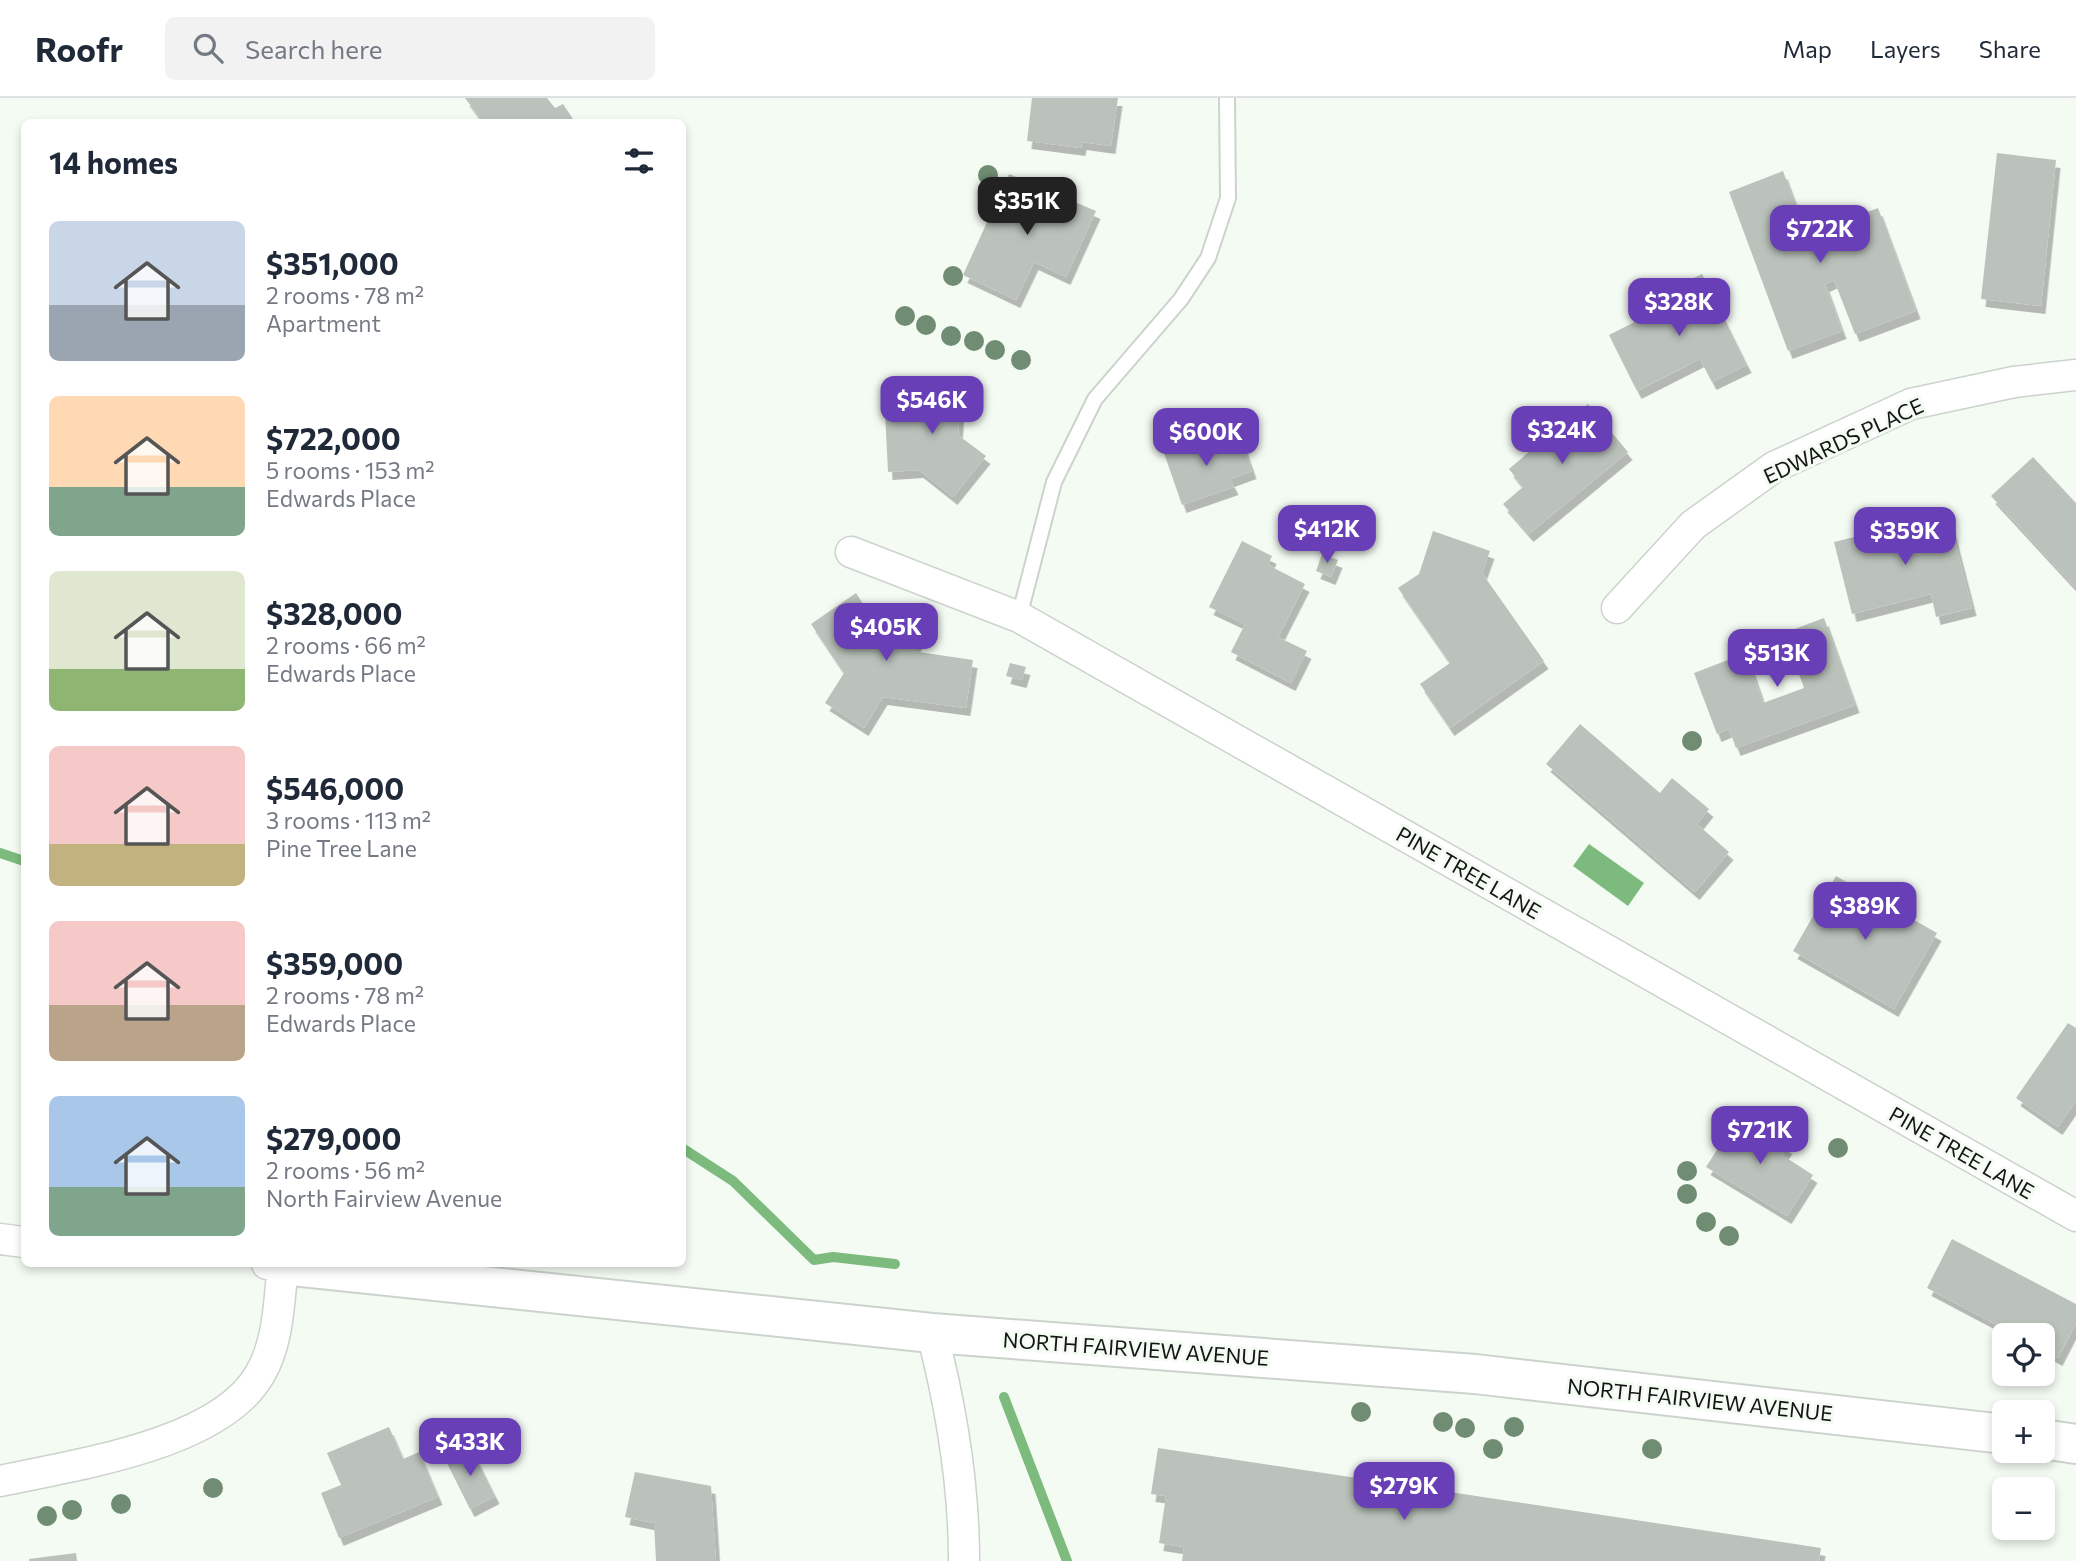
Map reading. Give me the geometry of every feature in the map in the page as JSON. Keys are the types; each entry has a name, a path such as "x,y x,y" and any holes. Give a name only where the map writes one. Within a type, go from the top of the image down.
{"street":[{"name":"EDWARDS PLACE","path":"1617,608 1693,525 1774,467 1911,404 2014,382 2076,375"},
{"name":"PINE TREE LANE","path":"851,552 1019,617 2076,1216"},
{"path":"0,1239 21,1242"},
{"path":"0,1482 142,1450 213,1419 240,1401 261,1374 274,1339 275,1267"},
{"name":"NORTH FAIRVIEW AVENUE","path":"304,1267 932,1332 1475,1374 1992,1433"},
{"path":"932,1332 943,1377 955,1452 964,1522 964,1561"},
{"path":"2055,1441 2076,1444"}],"lane":[{"path":"1019,617 1054,482 1095,400 1181,299 1208,258 1228,198 1227,98"}],"shaded area":[{"path":"1589,844 1644,883 1628,906 1573,866"}],"building":[{"path":"465,98 547,98 555,108 563,104 573,119 481,119"},
{"path":"1032,98 1118,98 1111,146 1082,142 1081,148 1027,141"},
{"path":"1997,153 2056,160 2041,306 1981,299"},
{"path":"1783,171 1808,238 1819,235 1817,231 1878,208 1916,311 1855,334 1834,280 1825,284 1842,331 1788,351 1729,192"},
{"path":"1009,174 1096,211 1066,277 1034,262 1016,300 963,275"},
{"path":"1702,274 1747,365 1712,382 1700,359 1637,391 1609,335 1672,303 1666,291"},
{"path":"913,377 962,381 958,435 986,456 953,497 919,470 888,472 885,412 910,410"},
{"path":"1588,404 1628,452 1529,534 1503,504 1523,487 1509,469 1551,433 1546,426 1564,411 1570,418"},
{"path":"1216,435 1221,450 1242,442 1252,471 1230,479 1234,487 1182,505 1164,453"},
{"path":"2033,457 2076,503 2076,588 1991,496"},
{"path":"1948,514 1972,608 1936,617 1931,594 1852,614 1834,542"},
{"path":"1433,531 1490,551 1482,573 1544,661 1450,728 1420,684 1450,663 1398,588 1419,574"},
{"path":"1242,541 1272,556 1268,565 1305,584 1278,637 1307,651 1291,683 1231,652 1245,624 1209,607"},
{"path":"1322,554 1338,560 1331,577 1316,571"},
{"path":"856,593 875,622 884,608 923,632 912,651 973,660 966,708 883,697 864,728 825,703 844,673 811,624"},
{"path":"1824,618 1855,705 1736,748 1729,729 1717,734 1694,673 1746,653 1763,703 1804,688 1784,633"},
{"path":"1010,663 1026,667 1022,680 1006,676"},
{"path":"1580,724 1660,793 1672,778 1709,809 1697,824 1729,852 1695,892 1546,764"},
{"path":"1836,876 1937,933 1894,1009 1793,951"},
{"path":"2068,1023 2076,1028 2076,1101 2058,1127 2016,1098"},
{"path":"1739,1115 1788,1146 1782,1155 1813,1175 1787,1216 1706,1167"},
{"path":"1952,1239 2076,1304 2076,1323 2058,1358 2055,1356 2055,1323 1993,1323 1927,1288"},
{"path":"389,1427 403,1459 419,1452 438,1497 339,1538 321,1493 341,1485 327,1453"},
{"path":"470,1446 495,1496 470,1509 445,1459"},
{"path":"1158,1448 1821,1548 1819,1561 1182,1561 1184,1547 1159,1543 1166,1496 1151,1494"},
{"path":"635,1472 711,1486 716,1561 656,1561 654,1523 625,1517"},
{"path":"76,1553 77,1561 29,1561 29,1559"}],"waterway":[{"path":"0,853 21,860"},
{"path":"686,1151 733,1181 814,1260 833,1257 895,1264"},
{"path":"1004,1397 1067,1561"}]}
